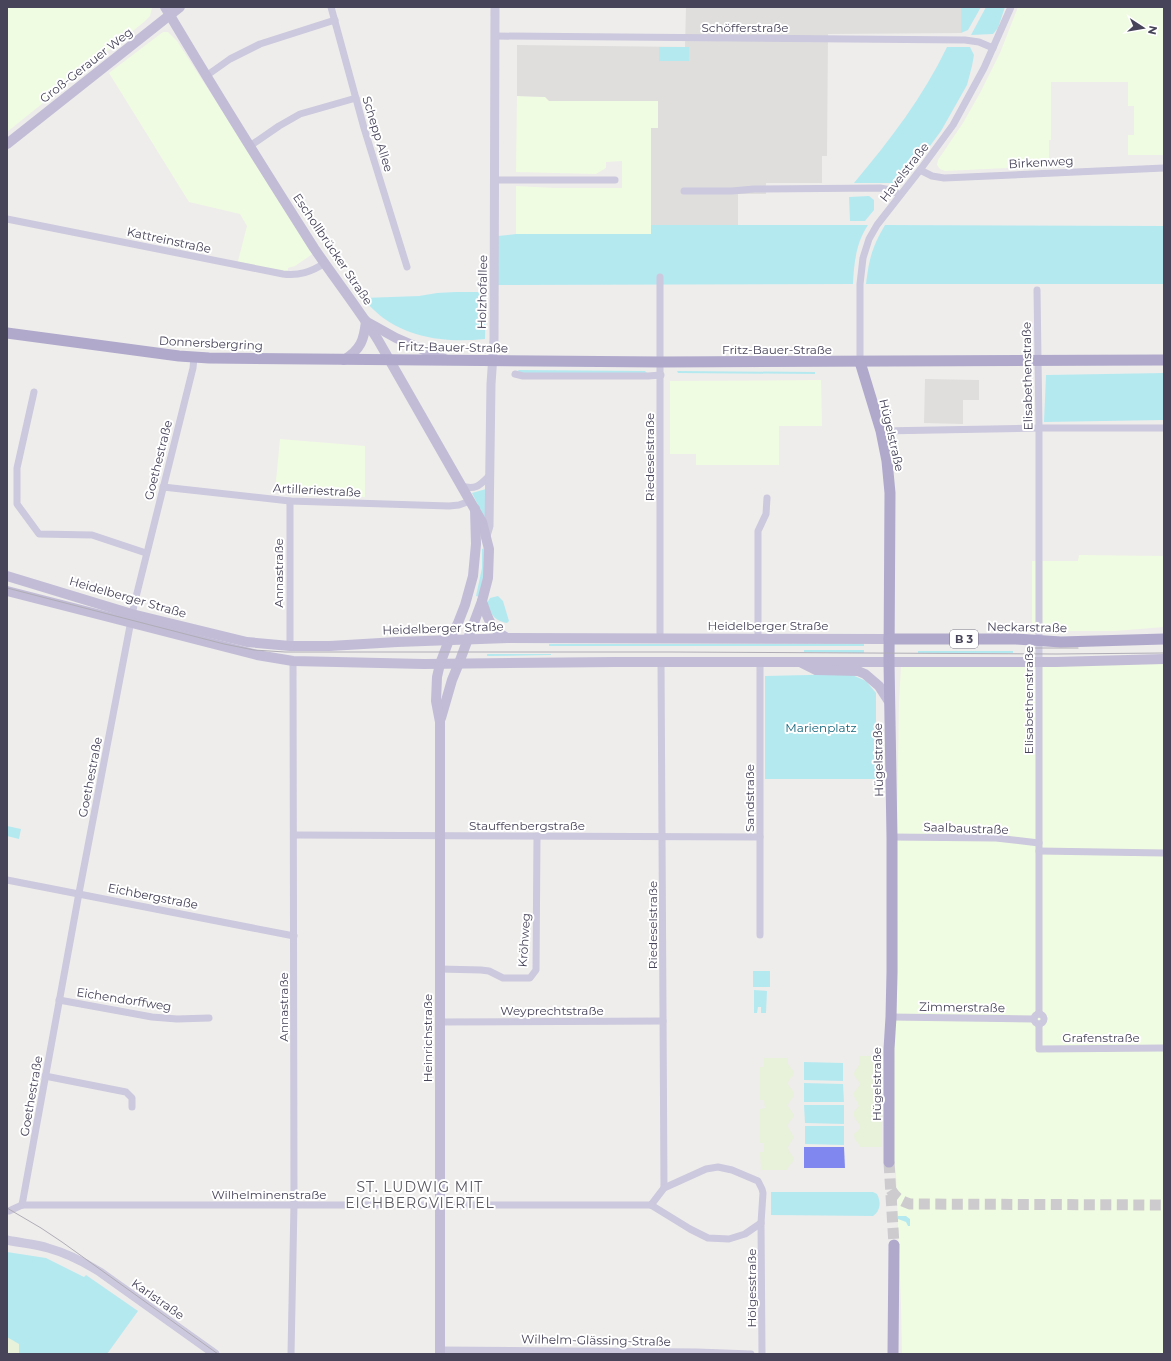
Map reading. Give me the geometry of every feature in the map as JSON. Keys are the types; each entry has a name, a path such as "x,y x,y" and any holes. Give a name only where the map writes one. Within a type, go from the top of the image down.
{"main road":[{"name":"Groß-Gerauer Weg","path":"7,144 168,11 180,7"},
{"name":"Eschollbrücker Straße","path":"168,11 206,76 250,146 325,263 366,320 482,522 486,536 489,560 488,578 482,601 468,639"},
{"path":"344,360 356,352 359,347 364,335 366,320 396,338 448,360"},
{"name":"Donnersbergring","path":"7,333 194,357 390,360"},
{"name":"Fritz-Bauer-Straße","path":"390,360 860,362 1164,360"},
{"name":"Hügelstraße","path":"860,362 881,431 887,461 890,493 889,662 892,837 889,1162"},
{"name":"Eschollbrücker Straße","path":"449,640 463,611 473,576 476,544 472,505"},
{"name":"Heidelberger Straße","path":"7,576 131,618 256,655 293,661 440,664 760,661 889,662"},
{"name":"Heidelberger Straße","path":"7,591 247,642 290,646 330,646 508,638 660,637 889,639"},
{"path":"482,601 489,623 497,632 508,638"},
{"name":"Heinrichstraße","path":"440,722 452,680 468,639"},
{"name":"Neckarstraße","path":"889,639 1039,640 1061,642 1164,639"},
{"name":"Heinrichstraße","path":"440,1352 440,722 436,701 436,685 440,664 449,640"},
{"name":"B 3","path":"889,662 1164,659"},
{"path":"800,662 816,670 858,670 879,686 890,703"},
{"path":"893,1354 894,1245"}],"street":[{"name":"Schepp Allee","path":"331,7 356,98 407,267"},
{"name":"Holzhofallee","path":"486,536 489,526 492,360 495,180 495,7"},
{"name":"Havelstraße","path":"860,362 859,290 865,252 869,239 875,228 944,138 961,111 974,88 1011,7"},
{"path":"206,76 230,59 260,44 335,20"},
{"name":"Schöfferstraße","path":"495,36 965,40 979,42 993,48"},
{"path":"250,146 279,126 300,114 356,98"},
{"name":"Birkenweg","path":"920,170 932,176 944,178 1164,168"},
{"path":"495,180 615,180"},
{"path":"684,191 732,191 754,188 880,188 891,190 900,196"},
{"name":"Kattreinstraße","path":"7,219 283,274 296,275 306,273 325,263"},
{"name":"Riedeselstraße","path":"660,277 660,637"},
{"name":"Elisabethenstraße","path":"1037,290 1039,428 1039,851 1037,1019 1039,1048"},
{"name":"Goethestraße","path":"22,1205 131,618 193,368 194,357"},
{"path":"515,374 523,376 661,375"},
{"path":"34,392 17,468 17,504 39,534 92,535 146,553"},
{"path":"881,431 1039,428 1164,428"},
{"path":"461,486 474,488 480,486 489,476"},
{"name":"Artilleriestraße","path":"163,487 290,501 449,506 472,505"},
{"path":"758,638 758,531 766,514 767,498"},
{"name":"Annastraße","path":"290,501 290,646"},
{"name":"Annastraße","path":"290,1354 294,1204 293,661"},
{"name":"Sandstraße","path":"760,661 760,935"},
{"name":"Riedeselstraße","path":"661,662 664,1188"},
{"name":"Stauffenbergstraße","path":"294,835 760,837"},
{"name":"Kröhweg","path":"440,969 482,970 489,971 503,978 530,978 536,970 537,836"},
{"name":"Saalbaustraße","path":"892,837 996,838 1039,843"},
{"path":"1039,851 1164,853"},
{"name":"Eichbergstraße","path":"7,880 294,936"},
{"name":"Eichendorffweg","path":"59,1000 152,1017 177,1019 209,1018"},
{"name":"Zimmerstraße","path":"891,1017 1037,1019"},
{"name":"Weyprechtstraße","path":"440,1022 663,1021"},
{"name":"Grafenstraße","path":"1039,1048 1164,1048"},
{"path":"45,1076 126,1092 132,1098 132,1107"},
{"name":"Hölgesstraße","path":"664,1188 706,1169 718,1167 732,1170 758,1181 761,1185 763,1198 761,1223 762,1354"},
{"path":"664,1188 651,1205 690,1229 708,1238 729,1239 745,1234 761,1223"},
{"name":"Wilhelminenstraße","path":"8,1211 22,1205 651,1205"},
{"name":"Karlstraße","path":"7,1240 47,1247 86,1264 100,1272 215,1354"},
{"name":"Wilhelm-Glässing-Straße","path":"440,1352 697,1352 751,1354"}],"shaded area":[{"path":"7,7 154,7 152,8 150,16 144,22 7,132"},
{"path":"686,7 961,7 961,33 828,34 827,156 822,156 822,183 766,183 766,194 738,194 738,225 651,225 651,128 658,128 658,101 549,101 545,97 517,96 517,45 685,47"},
{"path":"1018,7 1164,7 1164,155 1128,155 1128,135 1134,135 1134,106 1128,106 1128,82 1051,82 1051,140 1049,140 1049,166 945,171 940,169 937,165 938,160 963,123 980,93 1000,53"},
{"path":"163,32 168,32 177,41 314,253 295,266 288,268 288,275 237,265 247,226 240,214 189,202 109,73"},
{"path":"517,96 659,101 658,128 651,128 651,234 516,234 516,186 554,188 622,188 622,161 606,162 606,168 596,174 516,172"},
{"path":"925,379 979,380 979,400 963,400 963,424 924,423"},
{"path":"821,380 822,426 779,426 779,465 696,465 696,454 670,454 670,381"},
{"path":"280,439 365,446 365,497 275,491"},
{"path":"1079,555 1164,556 1164,627 1115,631 1057,631 1032,628 1032,561 1078,561"},
{"path":"1164,659 1164,1354 902,1354 896,1173 894,1161 894,1033 898,973 897,834 901,666"}],"green space":[{"path":"961,7 981,7 968,30 961,33"},
{"path":"986,7 1005,7 998,28 993,34 971,35"},
{"path":"659,47 689,47 689,61 659,61"},
{"path":"947,47 970,47 974,55 967,85 941,131 910,173 893,183 854,183 917,101"},
{"path":"869,196 874,200 874,210 865,221 850,221 849,197"},
{"path":"651,225 868,225 856,253 853,284 497,285 498,236 516,234 651,234"},
{"path":"885,225 1164,226 1164,284 866,284 868,267 872,253"},
{"path":"455,292 486,292 485,339 451,340 418,335 402,329 388,321 375,311 363,298 419,296"},
{"path":"518,370 645,371 647,373 520,373"},
{"path":"677,371 815,372 815,374 678,373"},
{"path":"1164,373 1164,420 1044,422 1046,375"},
{"path":"486,489 487,516 484,517 472,493"},
{"path":"485,548 484,576 479,597 476,596 482,568 482,549"},
{"path":"498,596 503,601 509,621 507,623 496,619 490,611 487,603 490,598"},
{"path":"549,644 864,644 864,646 549,646"},
{"path":"804,650 864,650 864,653 804,652"},
{"path":"918,651 1013,651 1013,653 918,653"},
{"path":"487,654 551,654 551,655 487,656"},
{"name":"Marienplatz","path":"850,674 866,681 876,693 876,779 765,779 765,676"},
{"path":"7,826 21,829 19,839 7,836"},
{"path":"753,971 770,971 770,987 753,987"},
{"path":"754,990 767,991 766,1013 761,1013 761,1007 758,1007 757,1013 754,1013"},
{"path":"804,1062 843,1063 843,1081 804,1080"},
{"path":"804,1083 843,1084 844,1102 804,1102"},
{"path":"804,1105 844,1105 844,1124 805,1123"},
{"path":"805,1126 844,1126 844,1145 805,1144"},
{"path":"771,1192 873,1192 877,1194 880,1206 876,1214 873,1216 771,1215"},
{"path":"898,1216 906,1216 910,1219 910,1226 908,1226 906,1222 898,1219"},
{"path":"7,1252 46,1258 84,1277 86,1275 138,1311 107,1354 7,1354"}],"sand":[{"path":"859,1056 881,1056 882,1147 860,1147 855,1140 854,1134 860,1127 854,1116 854,1112 859,1106 853,1094 860,1085 854,1073 859,1065"},
{"path":"764,1058 788,1058 788,1064 794,1072 788,1083 794,1094 788,1106 794,1115 788,1127 794,1137 788,1147 794,1158 788,1170 761,1170 760,1152 764,1152 764,1143 760,1143 760,1109 765,1108 764,1100 760,1100 760,1067 764,1067"},
{"path":"7,1337 19,1344 19,1354 7,1354"}],"water":[{"path":"804,1147 844,1147 845,1168 804,1168"}],"tunnel":[{"path":"889,1162 894,1245"},
{"path":"891,1190 899,1199 910,1204 1164,1205"}],"tram line":[{"path":"7,588 224,644 254,650 285,652 1164,653"},
{"path":"1034,648 1078,648"},
{"path":"7,1208 62,1242 218,1354"}],"district":[{"name":"ST. LUDWIG MIT EICHBERGVIERTEL","path":"420,1196"}]}
